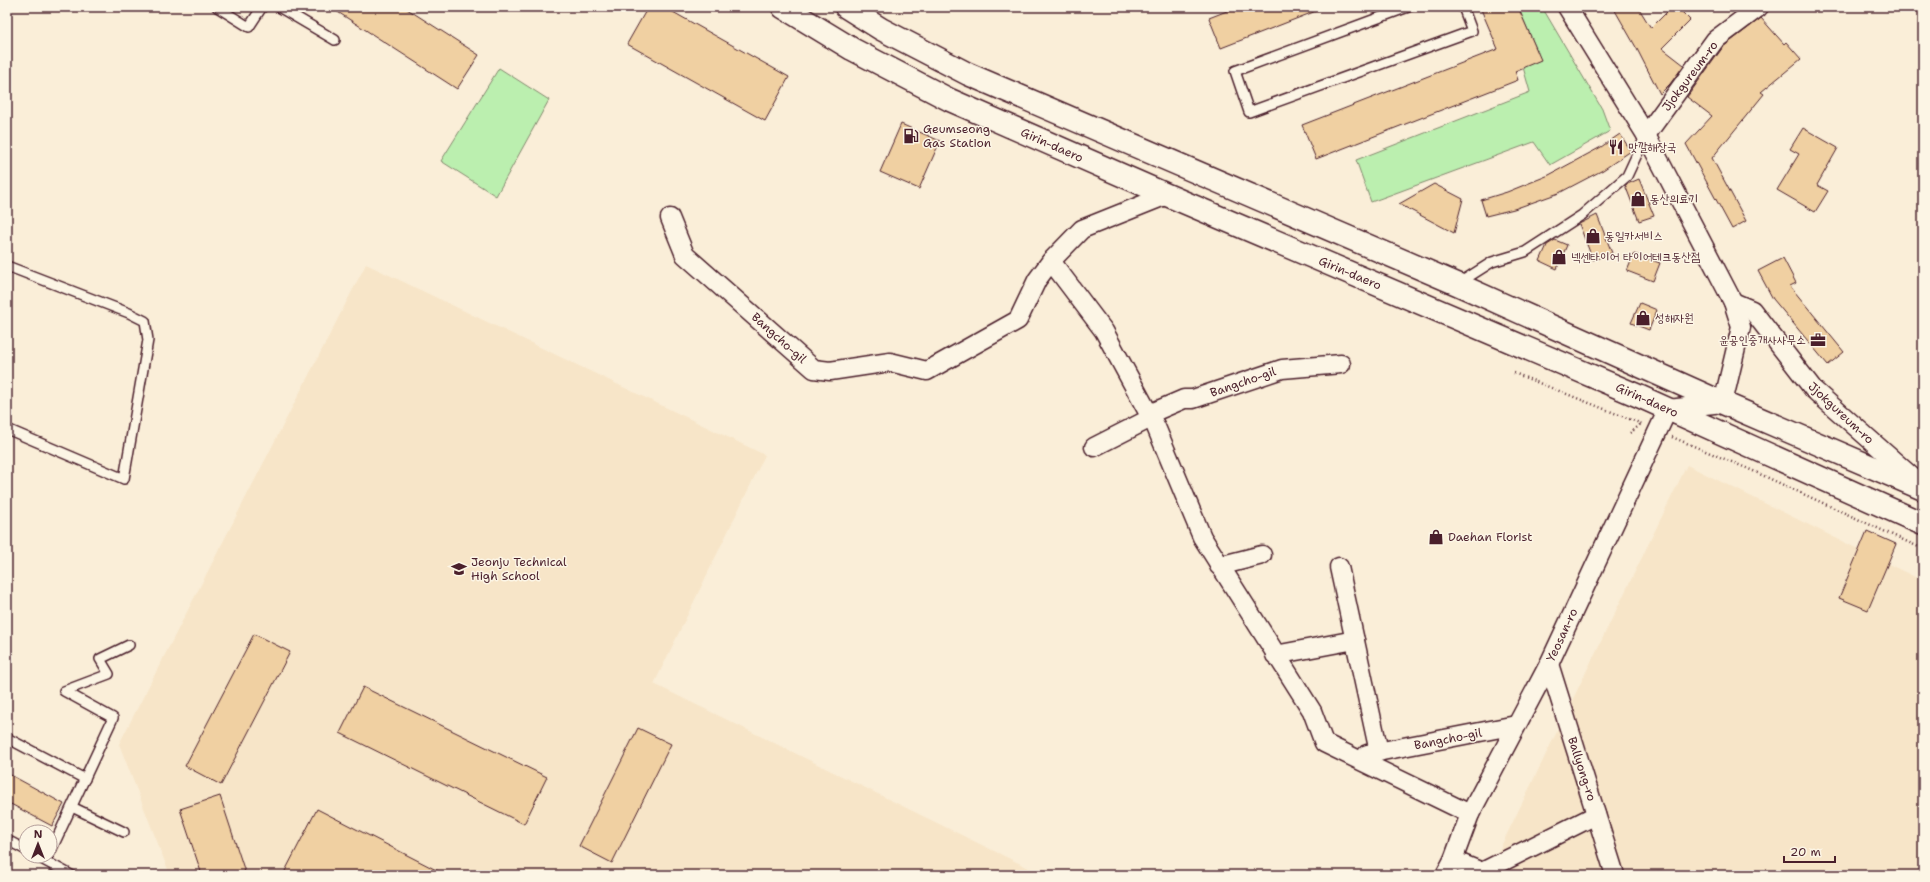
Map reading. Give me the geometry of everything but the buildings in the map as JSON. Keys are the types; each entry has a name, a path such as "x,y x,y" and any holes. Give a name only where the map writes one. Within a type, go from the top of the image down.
{"street":[{"name":"Girin-daero","path":"783,7 852,49 950,100 1167,195 1668,409 1923,524"},
{"path":"846,7 881,29 968,74 1457,284 1723,403 1923,488"},
{"path":"1567,7 1646,135 1733,302 1741,327 1723,403"},
{"name":"Jjokgureum-ro","path":"1646,135 1715,40 1759,7"},
{"name":"Bangcho-gil","path":"670,218 685,255 814,369 830,371 890,362 927,371 1018,320 1037,280 1051,261 1082,229 1167,195"},
{"path":"1051,261 1104,331 1150,416 1202,537 1275,655 1312,711 1324,743 1470,814"},
{"name":"Jjokgureum-ro","path":"1733,302 1752,310 1814,390 1923,488"},
{"name":"Bangcho-gil","path":"1094,447 1184,399 1193,399 1282,369 1340,364"},
{"path":"1668,409 1723,403"},
{"name":"Yeosan-ro","path":"1596,815 1482,872 1449,868 1470,814 1549,664 1668,409"},
{"path":"1219,566 1262,554"},
{"path":"1339,567 1379,752"},
{"path":"1275,655 1355,640"},
{"name":"Ballyong-ro","path":"1549,664 1615,875"},
{"name":"Bangcho-gil","path":"1353,757 1516,725"}],"lane":[{"path":"217,7 249,27 262,7"},
{"path":"279,7 335,40"},
{"path":"1408,7 1235,71 1249,112 1472,31 1463,7"},
{"name":"Jjokgureum-ro","path":"1457,284 1492,262 1525,252 1582,215 1627,176 1646,135"},
{"path":"7,266 130,313 145,321 148,340 124,479 7,429"},
{"path":"58,836 113,718 64,691 109,674 100,659 129,645"},
{"path":"7,738 84,779"},
{"path":"72,807 124,832"},
{"path":"7,840 18,846"},
{"path":"57,864 71,875"}],"path":[{"path":"1514,373 1751,470 1923,549"}],"shaded area":[{"name":"Jeonju Technical High School","path":"366,264 765,455 654,684 1043,875 170,875 119,744"},
{"path":"1687,465 1923,581 1923,875 1487,875"}],"green space":[{"path":"1518,7 1542,7 1602,109 1610,131 1550,165 1534,142 1371,202 1356,160 1530,92 1521,60 1538,53"},
{"path":"499,68 549,100 496,196 441,161"}],"place":[{"name":"Geumseong Gas Station","path":"911,136"},
{"name":"맛깔해장국","path":"1616,147"},
{"name":"동산의료기","path":"1638,199"},
{"name":"동일카서비스","path":"1593,236"},
{"name":"넥센타이어 타이어테크동산점","path":"1559,257"},
{"name":"성해자원","path":"1643,318"},
{"name":"윤공인중개사사무소","path":"1818,340"},
{"name":"Daehan Florist","path":"1436,537"},
{"name":"Jeonju Technical High School","path":"459,569"}]}
